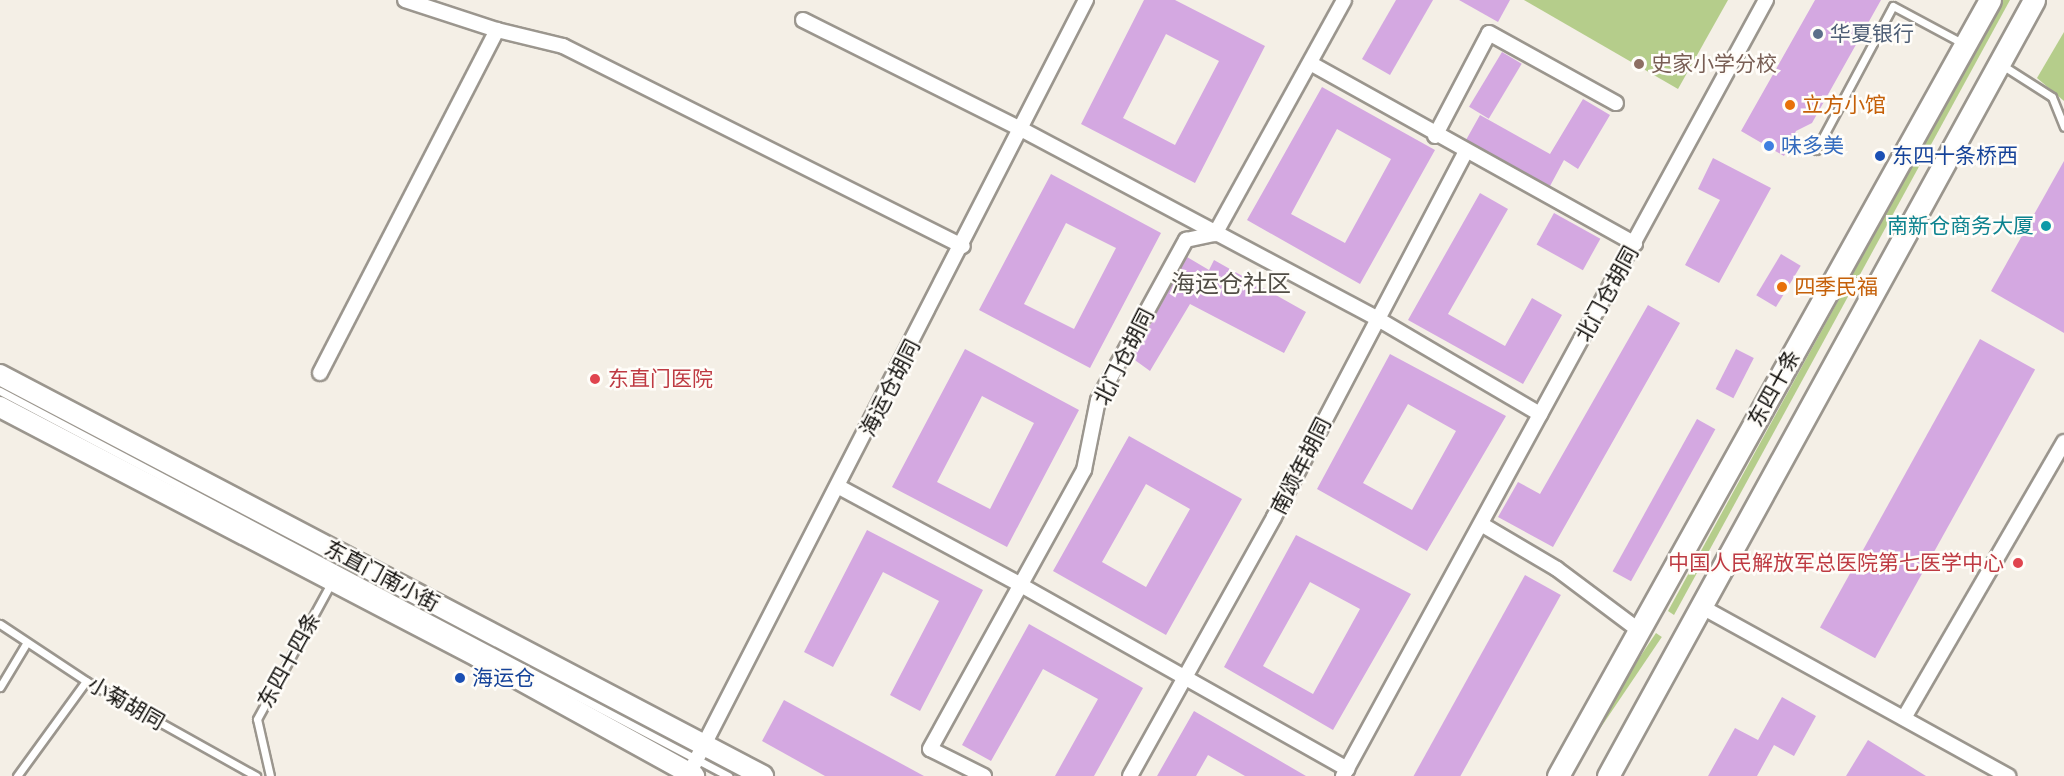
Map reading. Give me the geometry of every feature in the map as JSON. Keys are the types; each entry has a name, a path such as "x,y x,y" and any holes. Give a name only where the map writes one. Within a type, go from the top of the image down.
{"main road":[{"name":"东四十条","path":"1558,776 1990,0"},
{"name":"东四十条","path":"1608,776 2034,0"},
{"name":"东直门南小街","path":"0,375 694,766"},
{"name":"东直门南小街","path":"0,407 694,766 763,776"}],"street":[{"path":"405,0 496,30 563,46 963,246"},
{"name":"海运仓胡同","path":"694,766 963,246 1086,0"},
{"path":"1215,234 1344,0"},
{"name":"北门仓胡同","path":"1345,772 1635,244 1766,0"},
{"path":"803,20 1021,129 1378,319 1540,414"},
{"path":"320,373 496,30"},
{"path":"1436,136 1489,33 1616,103"},
{"path":"1310,63 1465,153 1635,244"},
{"name":"南颂年胡同","path":"1130,776 1185,679 1465,153"},
{"name":"北门仓胡同","path":"984,776 930,749 1019,584 1084,470 1098,400 1186,240 1215,234"},
{"path":"1904,718 2064,442"},
{"path":"839,488 1019,584 1345,772"},
{"path":"1481,524 1557,569 1640,631"},
{"path":"1702,607 2008,776"}],"lane":[{"path":"1816,150 1893,6 1965,45"},
{"path":"2000,63 2052,97 2064,127"},
{"path":"0,391 694,766 728,776"},
{"name":"东四十四条","path":"270,776 257,719 332,580"},
{"name":"小菊胡同","path":"0,624 86,681 256,776"},
{"path":"0,687 27,642"},
{"path":"17,776 86,681"}],"green space":[{"path":"1524,0 1728,0 1678,89"},
{"path":"2003,0 2010,0 1674,615 1668,611"},
{"path":"2064,32 2064,101 2037,78"},
{"path":"1656,633 1662,637 1571,772 1565,768"}],"building":[{"path":"1144,0 1175,0 1265,46 1195,183 1081,124","holes":["1166,34 1219,61 1175,145 1123,118"]},
{"path":"1396,0 1433,0 1390,75 1362,59"},
{"path":"1459,0 1510,0 1498,22"},
{"path":"1815,0 1881,0 1812,123 1796,131 1784,156 1741,131"},
{"path":"1502,52 1522,64 1489,119 1469,107"},
{"path":"1322,87 1435,150 1360,284 1247,220","holes":["1337,129 1391,159 1345,243 1291,214"]},
{"path":"1583,99 1610,115 1578,169 1564,160 1550,186 1466,140 1480,115 1550,154"},
{"path":"1713,158 1771,188 1719,283 1685,265 1720,200 1698,189"},
{"name":"南新仓商务大厦","path":"2064,161 2064,333 1991,291"},
{"path":"1051,174 1161,233 1090,368 979,310","holes":["1066,223 1116,248 1074,329 1024,304"]},
{"path":"1480,193 1508,209 1448,314 1505,346 1532,298 1562,315 1523,384 1408,320"},
{"path":"1554,213 1600,239 1583,270 1537,244"},
{"path":"1781,254 1801,266 1776,307 1756,295"},
{"path":"1187,257 1209,270 1214,260 1306,312 1284,353 1190,304 1150,371 1132,358"},
{"path":"1648,305 1680,323 1553,547 1498,517 1518,482 1540,494"},
{"path":"1980,339 2035,370 1875,658 1820,628"},
{"path":"965,349 1079,410 1007,547 892,487","holes":["982,396 1034,423 990,509 937,482"]},
{"path":"1736,349 1754,358 1733,398 1716,389"},
{"path":"1390,354 1506,416 1427,551 1317,489","holes":["1408,404 1456,431 1412,510 1363,483"]},
{"path":"1697,419 1715,429 1631,581 1613,571"},
{"path":"1129,436 1242,499 1166,635 1053,571","holes":["1146,484 1190,509 1146,587 1102,562"]},
{"path":"867,530 983,590 920,711 890,695 939,601 883,572 833,667 804,652"},
{"path":"1296,535 1411,594 1333,730 1224,667","holes":["1310,582 1360,609 1313,694 1263,666"]},
{"path":"1525,575 1561,595 1460,776 1414,776"},
{"path":"1029,624 1143,688 1094,776 1055,776 1098,699 1043,669 991,761 962,745"},
{"path":"1782,697 1816,716 1794,756 1774,745 1757,776 1708,776 1735,728 1758,740"},
{"path":"784,700 924,776 825,776 762,741"},
{"path":"1194,711 1306,776 1245,776 1208,755 1196,776 1157,776"},
{"path":"1868,740 1926,776 1846,776"}],"place":[{"name":"华夏银行","path":"1818,34"},
{"name":"史家小学分校","path":"1639,64"},
{"name":"立方小馆","path":"1790,105"},
{"name":"味多美","path":"1769,146"},
{"name":"东四十条桥西","path":"1880,156"},
{"name":"南新仓商务大厦","path":"2046,226"},
{"name":"四季民福","path":"1782,287"},
{"name":"东直门医院","path":"595,379"},
{"name":"中国人民解放军总医院第七医学中心","path":"2018,563"},
{"name":"海运仓","path":"460,678"}],"district":[{"name":"海运仓社区","path":"1231,285"}]}
